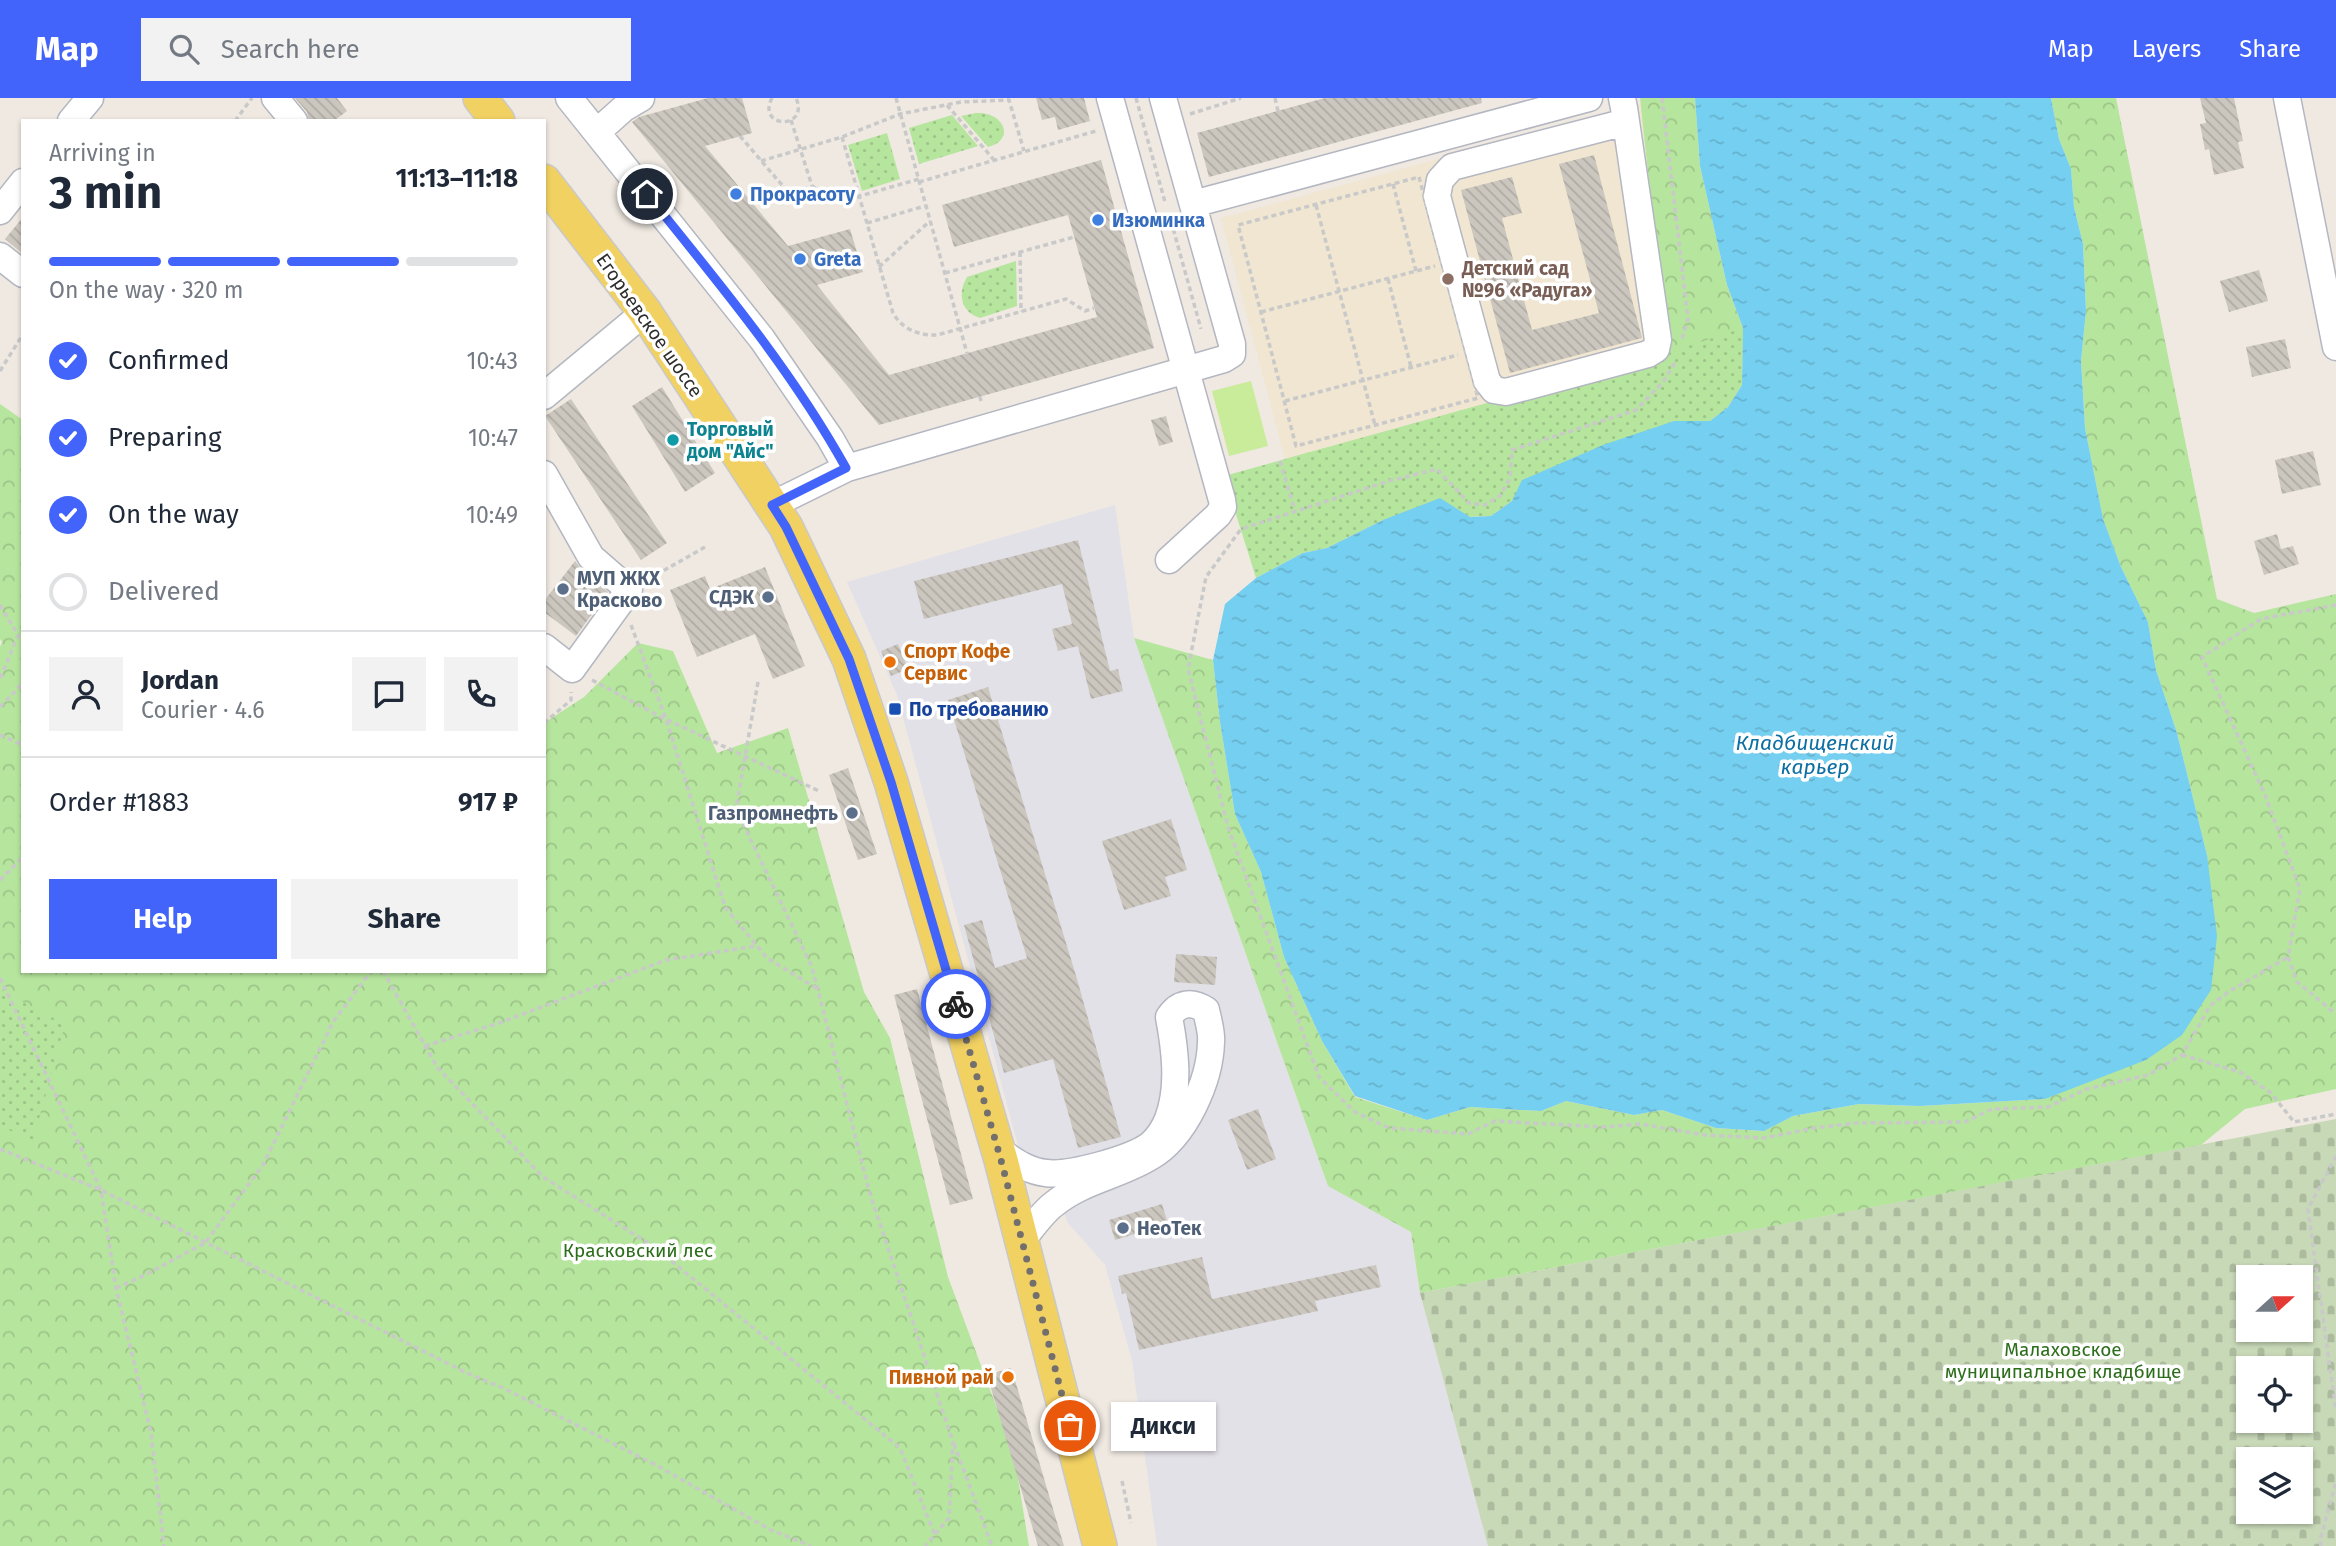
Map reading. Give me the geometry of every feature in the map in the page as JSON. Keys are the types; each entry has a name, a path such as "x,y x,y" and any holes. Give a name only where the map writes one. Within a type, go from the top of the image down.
{"main road":[{"path":"480,98 496,119"},
{"name":"Егорьевское шоссе","path":"546,184 645,312 772,505 786,527 849,659 891,782 998,1150 1100,1546"}],"street":[{"path":"73,119 90,98"},
{"path":"275,98 292,119"},
{"path":"569,98 762,339 830,438 846,468"},
{"path":"597,132 624,108 641,98"},
{"path":"1110,98 1223,508 1169,560"},
{"path":"772,505 846,468 1224,359 1232,354 1233,344 1172,211 1163,98"},
{"path":"1172,211 1590,98"},
{"path":"2287,98 2336,347"},
{"path":"1624,110 1658,340 1656,349 1648,354 1506,392 1494,390 1487,381 1448,263 1437,196 1440,180 1452,167 1518,150 1624,110"},
{"path":"1509,119 1518,150"},
{"path":"0,211 21,185"},
{"path":"0,256 21,272"},
{"path":"546,394 645,312"},
{"path":"546,477 592,557 625,595 572,669 546,649"},
{"path":"998,1150 1024,1167 1046,1173 1064,1173 1104,1164 1147,1147 1160,1136 1173,1104 1175,1048 1169,1017 1175,1008 1187,1004 1197,1004 1206,1010 1212,1041 1207,1075 1187,1119 1172,1138 1152,1156 1089,1182 1053,1205 1022,1240"}],"path":[{"path":"236,119 252,98"},
{"path":"772,98 768,109 771,115 782,122 791,120 799,112 796,98"},
{"path":"896,98 967,353"},
{"path":"1136,98 1172,211 1201,330"},
{"path":"1191,113 1241,98"},
{"path":"1275,98 1278,111"},
{"path":"1662,98 1688,319 1681,344"},
{"path":"761,161 842,137 901,114 947,105 1009,99 1024,151"},
{"path":"947,105 994,160"},
{"path":"791,120 809,179 817,190 838,202 1093,132"},
{"path":"740,136 798,203 817,190"},
{"path":"842,137 893,313 903,327 928,336 1066,299 1085,311 1094,308"},
{"path":"1419,177 1448,263 1478,398 1296,446 1238,225 1419,177"},
{"path":"1393,184 1416,271"},
{"path":"1316,205 1375,425"},
{"path":"867,223 926,206"},
{"path":"879,267 930,221"},
{"path":"945,273 1074,237"},
{"path":"1020,252 1021,312"},
{"path":"1261,312 1448,263"},
{"path":"1388,279 1411,367"},
{"path":"0,371 21,337"},
{"path":"1284,401 1466,353"},
{"path":"1677,356 1673,369 1636,410 1512,450 1510,478 1500,496 1484,505 1469,503 1437,468 1241,529 1206,577 1188,669 1228,827 1319,1077 1355,1112 1389,1128 1468,1134 1495,1121 1602,1127 1641,1124 1704,1135 1764,1138 1857,1123 1965,1122 1992,1109 2048,1107 2087,1088 2148,1075 2182,1055 2210,1006 2228,992 2288,957"},
{"path":"1280,461 1295,511"},
{"path":"705,547 625,595 725,907 767,958 818,989"},
{"path":"0,605 18,635 0,679"},
{"path":"2336,605 2261,620 2202,657 2264,795 2300,889 2288,957 2297,982 2336,1014"},
{"path":"546,721 571,700 572,669 666,719 819,791"},
{"path":"758,682 736,809 812,967 870,1194 953,1441 992,1546"},
{"path":"0,707 21,685"},
{"path":"0,735 21,744"},
{"path":"0,880 21,860"},
{"path":"425,1046 499,1023 666,960 756,946"},
{"path":"116,1288 205,1243 263,1165 333,1022 369,973"},
{"path":"384,973 437,1067 543,1177 653,1246 900,1448 935,1535"},
{"path":"0,978 101,1191 116,1288 151,1433 164,1546"},
{"path":"2182,1055 2240,1072 2271,1093 2294,1122 2336,1114"},
{"path":"0,1149 101,1191 654,1464 771,1530 811,1546"},
{"path":"2336,1156 2308,1209 2336,1411"},
{"path":"925,1546 949,1518 953,1441"},
{"path":"1122,1481 1131,1523"},
{"path":"2321,1546 2336,1482"}],"shaded area":[{"name":"Детский сад №96 «Радуга»","path":"1641,104 1666,339 1661,355 1285,459 1221,218"},
{"path":"1115,505 1134,638 1328,1186 1411,1232 1420,1293 1488,1546 1157,1546 1132,1360 1105,1265 1068,1223 1042,1160 1021,1157 897,695 847,582"}],"green space":[{"path":"1640,98 1695,98 1700,166 1727,285 1743,328 1742,385 1285,459 1661,355 1666,339"},
{"path":"2051,98 2116,98 2217,599 2254,613 2336,594 2336,1089 2245,1109 2201,1145 1420,1293 1411,1232 1328,1186 1134,638 1213,660 1235,814 1261,872 1284,957 1322,1041 1355,1097 1427,1120 1470,1107 1541,1111 1566,1101 1634,1115 1662,1110 1716,1128 1763,1131 1793,1116 1859,1104 1920,1106 2045,1099 2207,855 2177,733 2156,670 2148,622 2121,567 2103,520 2085,428 2081,361 2086,311 2083,244 2074,207 2071,169 2059,139"},
{"path":"976,113 993,116 1003,126 1002,138 997,143 988,147 961,116"},
{"path":"952,115 978,146 919,164 909,128"},
{"path":"887,133 900,179 862,191 848,145"},
{"path":"1016,261 1017,306 980,318 965,307 962,290 967,277"},
{"path":"1743,328 1742,385 1728,407 1710,421 1674,421 1512,501 1491,516 1383,520 1327,548 1303,553 1256,578 1224,476 1661,355"},
{"path":"1251,381 1268,446 1229,456 1212,391"},
{"name":"Красковский лес","path":"0,404 21,419 21,973 546,973 546,722 584,697 638,643 673,651 717,753 788,728 864,992 890,1038 948,1277 1014,1454 1029,1546 0,1546"},
{"path":"0,990 65,1024 33,1141 0,1126"},
{"name":"Малаховское муниципальное кладбище","path":"2336,1119 2336,1546 1488,1546 1420,1293"}],"water":[{"name":"Кладбищенский карьер","path":"1695,98 2051,98 2059,139 2071,169 2074,207 2083,244 2086,311 2081,361 2085,428 2103,519 2121,567 2148,622 2156,670 2177,733 2207,855 2217,936 2211,990 2182,1035 2146,1060 2045,1099 1920,1106 1859,1104 1793,1116 1764,1131 1716,1128 1662,1110 1634,1115 1566,1101 1541,1111 1470,1107 1427,1120 1355,1096 1322,1041 1284,957 1261,872 1235,814 1213,660 1225,604 1256,578 1303,553 1327,548 1383,520 1440,498 1470,517 1491,516 1512,501 1522,480 1603,445 1674,421 1710,421 1728,407 1742,385 1743,328 1727,285 1700,166"}],"building":[{"path":"295,98 337,98 347,111 337,119 309,119 307,112"},
{"path":"708,98 742,98 752,133 705,146 788,246 850,229 863,272 817,285 889,375 1097,317 1068,215 954,247 942,205 1101,160 1154,348 879,425 632,122 639,117"},
{"path":"1036,98 1084,98 1090,121 1058,130 1055,117 1042,120"},
{"path":"1325,98 1481,98 1482,103 1209,177 1197,133"},
{"path":"2200,98 2234,98 2243,141 2238,142 2244,168 2214,175 2200,124 2206,123"},
{"path":"1594,155 1642,338 1510,373 1461,190 1512,177 1522,213 1502,218 1532,330 1599,313 1559,164"},
{"path":"21,219 21,252 5,239"},
{"path":"2259,270 2268,301 2229,312 2220,281"},
{"path":"2285,339 2291,368 2252,377 2246,347"},
{"name":"Торговый дом \"Айс\"","path":"662,387 715,473 685,492 632,406"},
{"path":"571,399 667,543 641,560 546,415"},
{"path":"1166,416 1173,442 1159,446 1151,420"},
{"path":"2313,451 2321,485 2282,494 2275,460"},
{"path":"2277,534 2281,549 2293,546 2299,564 2264,575 2254,541"},
{"path":"1078,540 1110,671 1118,669 1123,691 1091,699 1078,646 1058,651 1052,629 1072,624 1062,584 924,619 914,581"},
{"path":"575,561 608,592 576,636 546,614 546,598"},
{"path":"765,567 805,666 773,679 755,634 697,657 670,590 705,576 710,589"},
{"path":"898,644 908,669 891,676 881,651"},
{"path":"988,687 1077,979 1121,1137 1078,1148 1053,1059 1004,1073 964,925 982,920 995,968 1027,958 948,700"},
{"path":"848,768 877,854 858,860 829,775"},
{"path":"1171,819 1187,870 1165,877 1171,896 1124,910 1102,841"},
{"path":"1176,954 1217,957 1215,985 1174,982"},
{"path":"917,989 973,1199 950,1205 894,995"},
{"path":"1258,1109 1276,1159 1247,1170 1228,1120"},
{"path":"1162,1204 1168,1224 1115,1240 1109,1220"},
{"path":"1202,1257 1212,1299 1376,1265 1381,1287 1315,1301 1318,1311 1139,1350 1126,1293 1122,1294 1118,1276"},
{"path":"1011,1368 1064,1546 1038,1546 987,1375"}],"way so far":[{"path":"956,1004 1001,1160 1070,1426"}],"place":[{"name":"Прокрасоту","path":"736,194"},
{"name":"Изюминка","path":"1098,220"},
{"name":"Greta","path":"800,259"},
{"name":"Детский сад №96 «Радуга»","path":"1448,279"},
{"name":"Торговый дом \"Айс\"","path":"673,440"},
{"name":"МУП ЖКХ Красково","path":"563,589"},
{"name":"СДЭК","path":"768,597"},
{"name":"Спорт Кофе Сервис","path":"890,662"},
{"name":"По требованию","path":"895,709"},
{"name":"Газпромнефть","path":"852,813"},
{"name":"НеоТек","path":"1123,1228"},
{"name":"Пивной рай","path":"1008,1377"},
{"name":"Дикси","path":"1070,1426"}],"route":[{"path":"647,194 762,339 830,438 846,468 772,505 786,527 849,659 891,782 956,1004"}]}
